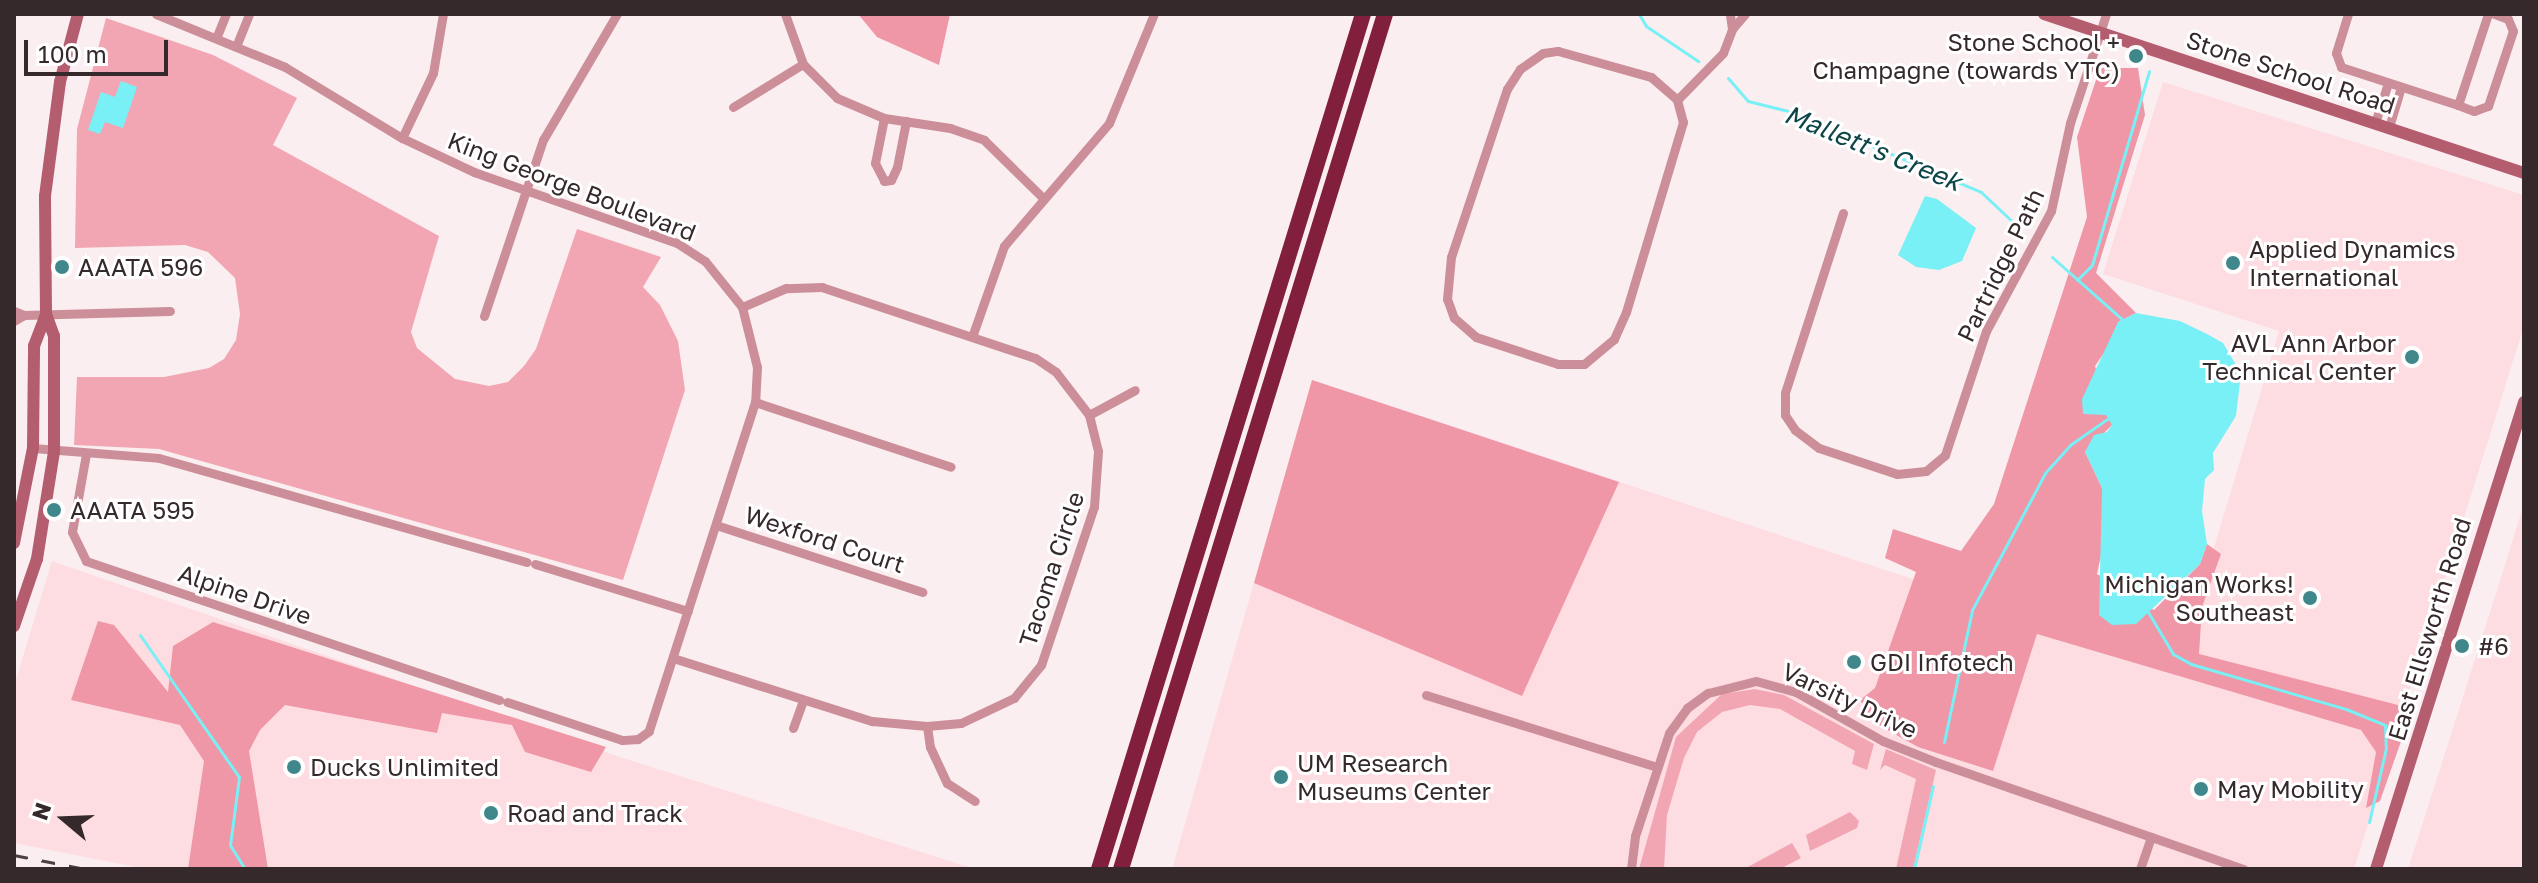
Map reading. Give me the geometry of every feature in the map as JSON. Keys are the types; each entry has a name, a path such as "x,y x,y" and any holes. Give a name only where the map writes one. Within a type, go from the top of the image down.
{"highway":[{"path":"1099,869 1363,14"},
{"path":"1121,869 1385,14"}],"main road":[{"path":"14,543 33,448 34,346 46,314 50,144 78,14"},
{"name":"Stone School Road","path":"2044,14 2524,173"},
{"path":"14,626 28,583 54,452 54,336 46,314"},
{"name":"East Ellsworth Road","path":"2376,869 2524,402"},
{"path":"14,580 28,583"}],"street":[{"name":"King George Boulevard","path":"156,14 237,44 402,138 525,191 677,243 705,261 742,307 757,367 755,402 649,731"},
{"path":"217,36 226,14"},
{"path":"237,44 249,14"},
{"path":"402,138 433,73 443,14"},
{"path":"484,316 525,191 552,122 617,14"},
{"path":"785,14 803,64 837,98 884,118 984,140 1044,199"},
{"path":"973,334 1004,246 1109,123 1154,14"},
{"path":"1730,14 1732,29"},
{"path":"1677,100 1708,74 1732,29 1745,14"},
{"name":"Partridge Path","path":"1843,213 1785,393 1785,415 1819,448 1897,474 1926,471 1945,455 1986,331 2051,211 2070,123 2106,14"},
{"path":"2348,14 2336,61 2388,83 2474,111 2488,106 2513,31 2508,19 2494,14"},
{"path":"2458,105 2488,14"},
{"path":"1543,53 1576,53 1651,77 1677,100 1681,136 1626,312 1603,351 1584,364 1558,364 1464,329 1447,299 1451,257 1507,89 1520,69 1543,53"},
{"path":"733,107 803,64"},
{"path":"2375,123 2388,83"},
{"path":"2389,127 2401,87"},
{"path":"884,118 875,163 884,181 891,180 897,167 906,121"},
{"name":"Tacoma Circle","path":"673,658 872,721 927,726 961,723 993,711 1014,698 1041,665 1094,507 1098,451 1089,415 1056,372 1035,358 973,334 822,287 786,288 742,307"},
{"path":"14,311 24,315 170,311"},
{"path":"14,321 24,315"},
{"path":"1089,415 1135,390"},
{"path":"755,402 951,467"},
{"path":"33,448 159,458 531,563 688,611"},
{"name":"Alpine Drive","path":"86,454 72,532 86,561 622,740 638,739 649,731"},
{"name":"Wexford Court","path":"716,525 922,592"},
{"name":"Varsity Drive","path":"1631,869 1657,767 1669,733 1687,708 1735,683 1771,683 1883,741 2244,869"},
{"path":"1426,695 1657,767"},
{"path":"793,728 803,701"},
{"path":"927,726 930,747 947,783 975,801"},
{"path":"2140,869 2151,837"}],"shaded area":[{"path":"858,14 950,14 939,65 877,37"},
{"path":"106,18 213,55 297,98 273,145 439,236 411,332 417,348 455,379 489,386 508,382 524,366 536,349 577,229 661,257 643,287 660,305 678,341 685,390 623,580 159,449 74,445 77,377 164,377 209,368 224,359 236,340 240,314 235,278 208,252 185,245 75,248 77,129"},
{"path":"2100,68 2138,68 2145,115 2096,273 2136,313 2118,322 2115,337 2095,366 2112,425 2085,452 2102,488 2104,541 2097,574 2154,610 2200,564 2207,544 2221,554 2202,607 2199,654 2398,705 2405,730 2380,801 2366,808 2376,752 2361,730 2037,634 1993,771 1918,747 1875,723 1860,700 1875,688 1916,572 1885,558 1893,529 1961,551 1994,504 2087,217 2077,137"},
{"path":"2163,82 2524,195 2524,326 2354,869 1172,869 1312,380 2178,667 2279,331 2103,274"},
{"path":"1312,380 1619,482 1522,696 1254,583"},
{"path":"2524,504 2524,869 2408,869 2491,609"},
{"path":"52,561 620,757 975,869 146,869 14,843 14,686"},
{"path":"98,621 114,625 168,692 173,646 213,622 606,747 591,772 525,752 512,725 442,713 437,733 285,705 260,730 249,751 268,869 188,869 204,761 180,725 71,700"},
{"path":"1755,689 1784,695 1874,744 1867,770 1852,764 1855,751 1780,709 1750,705 1722,712 1697,732 1684,758 1667,815 1664,869 1639,869 1676,737 1722,694"},
{"path":"1886,749 1936,770 1913,869 1896,869 1916,779 1885,765 1880,770"},
{"path":"1850,812 1859,821 1857,828 1810,851 1806,835"},
{"path":"1792,843 1801,858 1780,869 1744,869"}],"water":[{"path":"121,81 137,87 123,128 105,122 100,134 88,130 101,92 115,97"},
{"path":"1925,196 1937,199 1976,228 1962,261 1939,270 1916,267 1898,255"},
{"path":"2136,313 2180,321 2223,343 2241,373 2236,416 2213,453 2214,470 2205,479 2202,511 2207,544 2200,564 2136,624 2112,625 2099,615 2102,488 2085,452 2094,435 2107,432 2112,425 2106,415 2083,414 2082,399 2118,322"}],"waterway":[{"name":"Mallett's Creek","path":"1639,14 1646,26 1698,61"},
{"path":"2077,280 2092,265 2149,71"},
{"name":"Mallett's Creek","path":"1728,78 1748,101 1792,112 1981,192 2015,224"},
{"name":"Mallett's Creek","path":"2052,257 2123,320"},
{"name":"Mallett's Creek","path":"1944,742 1972,610 2045,473 2070,445 2110,417"},
{"path":"2148,612 2173,654 2191,664 2346,709 2385,725 2386,748 2369,822"},
{"path":"140,635 239,777 230,845 245,869"},
{"name":"Mallett's Creek","path":"1914,869 1933,786"}],"railway":[{"path":"14,855 86,869"}],"place":[{"name":"Stone School + Champagne (towards YTC)","path":"2136,56"},
{"name":"Applied Dynamics International","path":"2233,263"},
{"name":"AAATA 596","path":"62,267"},
{"name":"AVL Ann Arbor Technical Center","path":"2412,357"},
{"name":"AAATA 595","path":"54,510"},
{"name":"Michigan Works! Southeast","path":"2310,598"},
{"name":"#6","path":"2462,646"},
{"name":"GDI Infotech","path":"1854,662"},
{"name":"Ducks Unlimited","path":"294,767"},
{"name":"UM Research Museums Center","path":"1281,777"},
{"name":"May Mobility","path":"2201,789"},
{"name":"Road and Track","path":"491,813"}]}
